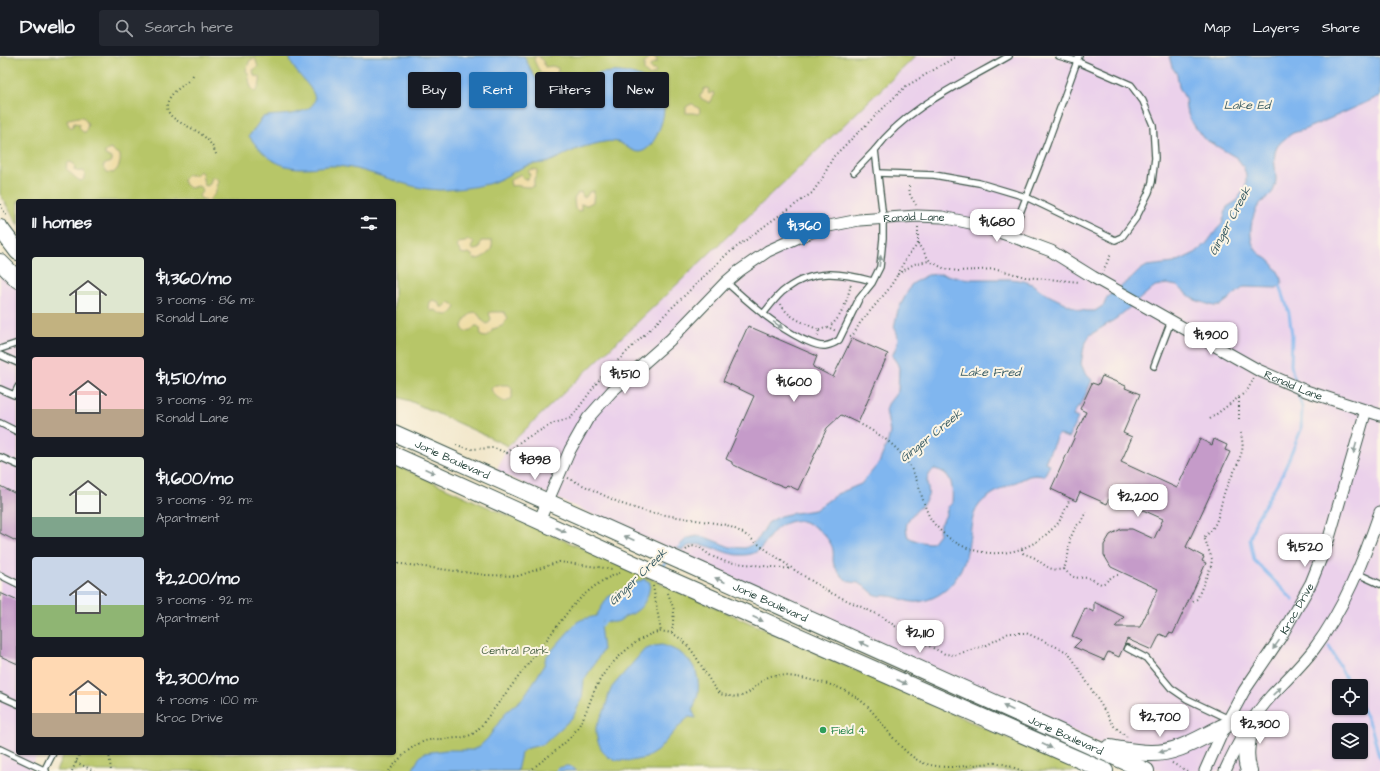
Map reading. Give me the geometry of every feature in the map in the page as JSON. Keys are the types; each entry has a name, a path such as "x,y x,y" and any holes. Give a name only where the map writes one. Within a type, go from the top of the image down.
{"main road":[{"path":"0,228 16,249"},
{"path":"1,266 16,278"},
{"name":"Jorie Boulevard","path":"396,434 664,554 683,557 1146,771"},
{"name":"Jorie Boulevard","path":"396,456 540,521 669,586 1105,771"},
{"path":"1249,771 1247,764 1246,744 1252,721"},
{"path":"1094,746 1150,753 1162,752 1179,748 1197,741 1227,722"}],"street":[{"name":"Ronald Lane","path":"540,521 570,450 588,418 612,391 670,340 726,282 739,270 768,251 801,236 829,226 860,220 918,216 942,217 975,224 1051,251 1258,370 1306,391 1380,415"},
{"name":"Kroc Drive","path":"1205,771 1227,722 1244,691 1280,638 1311,583 1329,538 1366,410"},
{"path":"1225,771 1237,744 1252,721 1271,697 1290,678 1330,626 1348,592 1380,512"}],"lane":[{"path":"854,172 876,150 882,141 913,112 1009,56"},
{"path":"878,173 934,175 979,183 1026,197 1115,240 1122,237 1136,218 1149,192 1152,182 1155,158 1153,125 1143,101 1131,84 1078,59 1059,56"},
{"path":"1011,236 1078,59"},
{"path":"726,282 784,330 816,345 824,346 834,344 839,340 859,299 880,267 883,238 883,218 876,150"},
{"path":"763,314 785,289 805,277 828,274 851,275 872,281"},
{"path":"1154,366 1171,321"},
{"path":"0,349 16,344"},
{"path":"0,355 16,362"},
{"path":"0,389 14,395 16,391"},
{"path":"0,424 16,431"},
{"path":"0,458 16,464"},
{"path":"1356,573 1380,584"},
{"path":"0,575 16,583"},
{"path":"1127,648 1146,658 1171,688 1227,722"},
{"path":"0,696 16,703"},
{"path":"0,749 45,771 52,755"}],"path":[{"path":"507,453 521,441 554,423 571,418 602,376 726,255 812,193 822,180 833,157 905,87 957,56"},
{"path":"193,75 189,82 174,92 168,102 168,108 174,119 196,130 210,142 217,157"},
{"path":"909,186 910,195 918,210"},
{"path":"918,226 918,244 930,261 945,269 958,272 997,269 1025,277 1085,283"},
{"path":"828,327 842,334 850,336 853,335 860,323 888,290 906,258 918,244"},
{"path":"1102,272 1111,254"},
{"path":"898,274 914,264 930,261"},
{"path":"781,302 783,308 797,319 819,330 828,327 833,324 844,308 851,278"},
{"path":"816,345 819,330"},
{"path":"1210,419 1247,391 1258,370"},
{"path":"1239,396 1239,419"},
{"path":"858,423 897,448 911,467 924,506 932,520 938,528 958,544 970,550 1000,554 1022,549 1031,545 1043,538 1058,523 1070,498"},
{"path":"1193,602 1197,599 1211,566 1212,559 1204,537 1210,533 1218,520 1226,489 1242,454 1243,445 1241,433"},
{"path":"453,445 472,449 494,448 582,484 622,504 647,512 727,525 743,533 793,569 829,592 883,617 907,635 945,654 961,654 987,645 1009,633 1026,633 1068,652 1114,726 1120,733 1132,741"},
{"path":"1064,569 1068,556 1070,539 1076,526 1081,522 1086,512"},
{"path":"683,557 691,546 694,546 699,547 715,558 726,562 793,569"},
{"path":"1022,549 1023,553 1034,558 1050,569 1064,569"},
{"path":"389,771 410,749 424,742 438,738 466,737 474,733 584,594 611,575 624,571 559,562 518,576 486,575 396,563"},
{"path":"1064,569 1078,579 1089,578 1101,584 1105,583 1112,576 1118,575"},
{"path":"651,576 661,632"},
{"path":"669,586 674,610 672,633"},
{"path":"530,771 573,734 582,721 601,677 620,656 651,634 661,632 672,633 685,643 693,652 713,686 721,694 736,697 744,696 767,678 773,676 785,676 824,683 840,688 854,696 866,706 900,746 924,763 951,769 992,763 1003,764 1022,771"},
{"path":"72,771 79,755"},
{"path":"109,755 111,771"},
{"path":"76,762 94,771"},
{"path":"1172,763 1187,771"}],"shaded area":[{"path":"916,56 1380,56 1380,771 1161,771 496,471 508,446"},
{"path":"0,272 16,286 16,755 37,755 30,771 0,771"}],"green space":[{"path":"2,56 916,56 508,446 410,401 396,397 396,199 16,199 16,222 0,194 0,60"},
{"name":"Central Park","path":"396,465 1081,771 56,771 63,755 396,755"}],"sand":[{"path":"538,56 543,61 545,67 552,66 558,68 558,72 541,72 537,67 534,59"},
{"path":"653,57 657,59 657,62 651,65 650,68 655,70 656,72 644,71 644,64 649,58"},
{"path":"255,58 258,67 253,70 254,76 260,77 260,83 255,92 251,87 246,70 250,60"},
{"path":"706,88 709,89 709,94 713,92 715,94 710,103 700,98 700,95"},
{"path":"691,104 699,108 700,112 698,114 686,113 686,107"},
{"path":"83,117 88,124 86,132 83,132 79,128 80,124 74,123 72,128 69,126 67,121 68,119"},
{"path":"110,149 120,155 119,165 113,173 107,172 103,167 112,161 112,158 105,155 105,152"},
{"path":"69,162 73,163 76,171 84,171 85,178 81,181 77,179 66,168"},
{"path":"529,170 537,170 534,179 534,186 511,186 510,180 521,174 523,179 526,180 530,175 528,172"},
{"path":"199,171 202,173 204,185 207,186 210,184 212,177 219,180 215,194 210,199 202,199 199,196 203,191 202,188 198,186 190,188 185,185 183,180 187,175 195,175"},
{"path":"594,191 593,202 587,205 581,204 581,210 579,211 575,209 574,199 578,193 581,192 583,197 586,197 589,192"},
{"path":"468,240 474,242 471,248 474,250 479,249 481,241 492,241 490,251 477,259 473,259 472,255 468,253 461,253 457,247 458,243"},
{"path":"433,300 439,302 441,307 444,307 449,302 456,307 449,315 435,310 431,311 429,309 430,302"},
{"path":"474,312 477,313 487,324 491,319 489,313 491,312 504,312 508,318 502,326 493,329 486,337 481,336 480,328 478,326 475,326 473,329 465,332 462,327 466,318"},
{"path":"495,385 509,385 512,388 512,398 506,402 499,399 491,389"}],"water":[{"path":"290,56 524,56 535,77 535,108 605,108 605,72 613,72 613,108 664,108 664,113 661,126 655,139 647,148 640,152 634,151 617,142 606,142 585,146 549,162 526,166 488,184 452,189 426,189 351,168 334,166 296,168 280,164 266,156 249,136 263,117 300,112 311,107 315,100 309,86 291,63"},
{"name":"Lake Fred","path":"1169,56 1380,56 1380,96 1306,129 1293,133 1282,141 1277,147 1274,157 1276,184 1271,194 1258,206 1253,216 1251,234 1253,245 1256,250 1272,263 1282,279 1282,283 1277,288 1244,287 1220,306 1214,306 1195,300 1177,286 1167,284 1155,286 1117,318 1090,335 1084,346 1081,364 1085,373 1092,380 1080,407 1078,406 1073,416 1078,418 1068,438 1058,434 1045,462 1050,465 1044,476 1029,476 995,492 979,505 973,518 967,553 959,573 947,589 939,595 918,602 907,601 874,594 860,583 846,580 834,565 832,545 829,541 816,528 806,522 801,521 792,521 780,526 773,532 761,548 751,554 744,555 727,553 704,545 689,546 682,550 677,548 686,539 698,536 705,537 730,547 745,548 759,538 768,523 780,516 815,510 837,494 861,484 879,463 888,441 890,432 886,410 888,404 898,391 899,368 892,356 897,345 898,338 894,327 898,310 911,285 918,280 928,275 941,274 966,279 1011,279 1024,281 1032,284 1046,294 1079,310 1095,311 1104,305 1107,297 1131,279 1140,270 1147,266 1174,263 1195,253 1206,244 1222,224 1227,207 1235,202 1245,189 1246,174 1243,166 1237,158 1203,138 1191,121 1186,109 1185,98 1179,87 1177,74 1172,67","holes":["934,469 945,473 952,486 952,503 948,507 945,517 940,524 939,534 932,543 913,540 908,537 906,530 908,520 928,496 929,492 927,482 930,474"]},
{"path":"644,579 650,582 650,586 648,595 642,606 634,613 618,621 603,621 600,625 603,650 584,680 582,699 573,717 544,744 525,749 521,753 517,771 412,771 419,758 424,753 446,750 472,750 480,746 488,738 506,712 522,699 544,665 546,657 577,622 596,616 608,597"},
{"path":"662,645 685,656 694,668 698,684 698,693 693,712 696,718 689,717 657,751 646,758 631,761 616,760 608,757 603,752 598,742 596,727 605,709 612,687 644,650"},
{"path":"570,766 576,771 555,771 558,768"}],"building":[{"path":"748,326 817,356 813,367 833,377 852,338 888,354 858,423 841,415 827,428 798,490 787,485 785,487 748,472 732,464 732,462 726,459 754,396 723,381"},
{"path":"1102,376 1126,386 1125,388 1140,394 1123,433 1132,437 1121,462 1177,488 1200,439 1212,445 1214,439 1227,445 1225,450 1230,452 1186,547 1204,557 1202,561 1206,563 1173,634 1169,633 1167,637 1160,634 1152,650 1127,639 1119,657 1108,652 1104,660 1074,647 1081,640 1072,636 1085,608 1094,612 1094,602 1124,617 1115,627 1140,627 1158,589 1111,567 1104,555 1104,545 1110,535 1121,529 1132,529 1154,539 1163,519 1116,498 1114,501 1109,499 1107,504 1080,492 1076,501 1051,489 1086,412 1080,409 1092,383 1098,385"},
{"path":"0,486 16,494 16,541 0,533"},
{"path":"0,593 16,600 16,663 0,656"}],"waterway":[{"path":"1280,285 1289,313 1292,335 1291,365 1295,383"},
{"path":"1293,600 1254,560 1250,539 1256,520 1282,475 1301,430 1302,408 1297,390"},
{"name":"Ginger Creek","path":"659,569 668,561"},
{"name":"Ginger Creek","path":"598,628 607,619"},
{"path":"1329,646 1346,679"},
{"path":"1365,715 1371,726 1380,759"}],"place":[{"name":"Field 4","path":"823,730"}],"water label":[{"name":"Lake Ed","path":"1247,105"}]}
